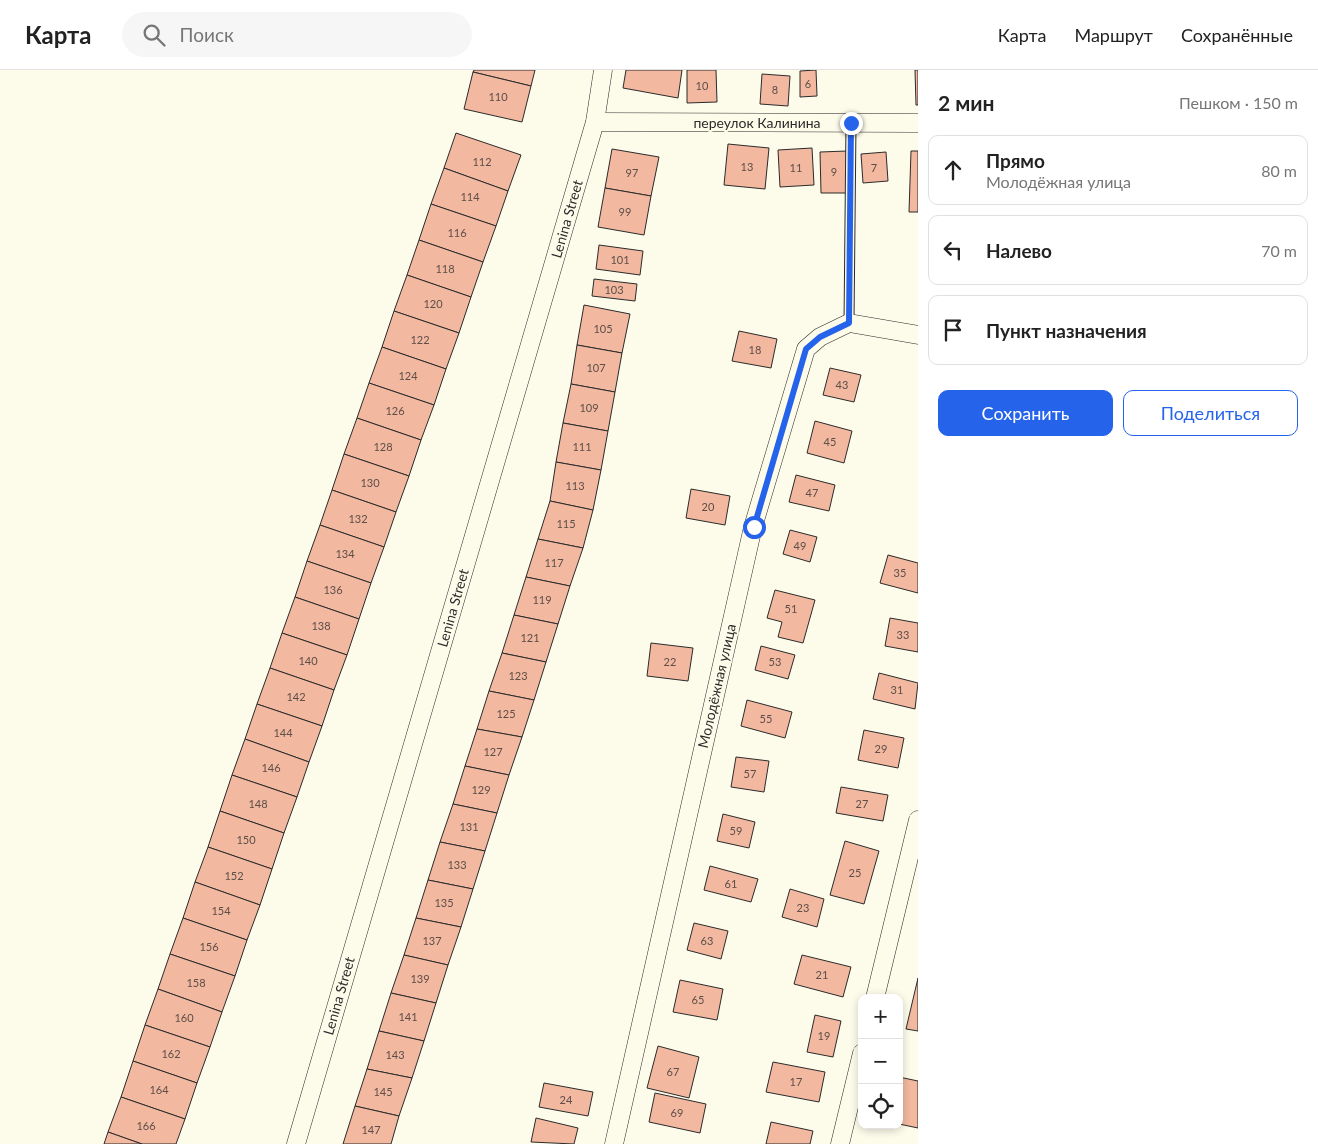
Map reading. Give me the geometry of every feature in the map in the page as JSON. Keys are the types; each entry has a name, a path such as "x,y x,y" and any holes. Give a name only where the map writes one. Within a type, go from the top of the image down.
{"street":[{"name":"Lenina Street","path":"296,1144 595,122 603,70"},
{"name":"переулок Калинина","path":"595,122 918,123"},
{"path":"849,323 918,335"},
{"name":"Молодёжная улица","path":"614,1144 754,527 806,349 820,337 849,323"},
{"path":"876,994 918,820"},
{"path":"840,1144 858,1070"}],"lane":[{"path":"849,323 851,123"}],"building":[{"path":"474,70 535,70 531,86 473,72"},
{"path":"626,70 682,70 678,98 623,88"},
{"path":"687,70 716,70 717,102 687,103"},
{"path":"816,70 817,96 800,97 800,71"},
{"path":"915,70 918,70 918,105 916,105"},
{"path":"473,72 531,86 522,122 464,109"},
{"path":"762,74 790,76 788,106 760,104"},
{"path":"456,133 521,155 508,191 444,168"},
{"path":"728,144 769,148 765,189 724,185"},
{"path":"812,148 814,185 780,187 778,150"},
{"path":"612,149 659,157 651,196 605,188"},
{"path":"847,151 848,193 821,193 820,152"},
{"path":"911,151 918,151 918,212 909,212"},
{"path":"886,152 888,181 863,183 861,154"},
{"path":"444,168 508,191 496,226 431,204"},
{"path":"605,188 651,196 644,235 598,227"},
{"path":"431,204 496,226 483,262 419,240"},
{"path":"419,240 483,262 471,297 407,275"},
{"path":"599,245 643,251 640,275 596,269"},
{"path":"407,275 471,297 459,333 394,311"},
{"path":"594,279 637,284 635,301 592,296"},
{"path":"584,305 630,314 622,353 577,345"},
{"path":"394,311 459,333 446,369 382,347"},
{"path":"739,331 777,339 771,368 732,361"},
{"path":"577,345 622,353 615,392 571,384"},
{"path":"382,347 446,369 434,405 369,383"},
{"path":"830,368 861,375 854,402 823,395"},
{"path":"369,383 434,405 421,440 357,418"},
{"path":"571,384 615,392 608,431 563,423"},
{"path":"357,418 421,440 409,476 344,454"},
{"path":"815,421 852,431 844,463 807,453"},
{"path":"563,423 608,431 601,470 556,462"},
{"path":"344,454 409,476 396,512 332,490"},
{"path":"556,462 601,470 593,510 550,501"},
{"path":"796,475 835,485 829,511 789,502"},
{"path":"691,489 730,496 725,525 686,518"},
{"path":"332,490 396,512 384,547 320,525"},
{"path":"550,501 593,510 583,548 538,539"},
{"path":"320,525 384,547 371,583 307,561"},
{"path":"790,530 817,537 810,562 783,554"},
{"path":"538,539 583,548 570,586 526,577"},
{"path":"888,555 918,563 918,593 880,583"},
{"path":"307,561 371,583 359,619 295,597"},
{"path":"526,577 570,586 558,624 514,615"},
{"path":"775,590 815,600 803,643 778,637 782,622 767,618"},
{"path":"295,597 359,619 347,655 282,633"},
{"path":"514,615 558,624 546,662 502,653"},
{"path":"890,618 918,623 918,652 885,646"},
{"path":"282,633 347,655 334,690 270,668"},
{"path":"651,643 693,648 688,681 647,676"},
{"path":"761,646 795,655 788,679 755,670"},
{"path":"502,653 546,662 534,700 489,691"},
{"path":"270,668 334,690 322,726 257,704"},
{"path":"879,673 918,683 915,709 873,699"},
{"path":"489,691 534,700 522,737 477,729"},
{"path":"747,700 792,712 785,738 741,726"},
{"path":"257,704 322,726 309,762 245,739"},
{"path":"477,729 522,737 509,775 465,766"},
{"path":"864,730 904,738 898,768 858,760"},
{"path":"245,739 309,762 297,797 232,775"},
{"path":"736,757 769,761 764,792 731,787"},
{"path":"465,766 509,775 497,813 453,804"},
{"path":"232,775 297,797 284,833 220,811"},
{"path":"841,787 888,795 883,821 836,813"},
{"path":"453,804 497,813 485,851 440,842"},
{"path":"220,811 284,833 272,869 208,847"},
{"path":"723,814 755,822 749,848 717,841"},
{"path":"845,841 879,851 864,904 830,895"},
{"path":"440,842 485,851 473,889 428,880"},
{"path":"208,847 272,869 260,905 195,882"},
{"path":"710,866 758,879 751,902 704,890"},
{"path":"428,880 473,889 461,927 416,918"},
{"path":"195,882 260,905 247,940 183,918"},
{"path":"790,889 824,899 817,927 782,917"},
{"path":"183,918 247,940 235,976 170,954"},
{"path":"416,918 461,927 448,965 404,955"},
{"path":"694,923 728,931 721,959 687,950"},
{"path":"170,954 235,976 222,1012 158,989"},
{"path":"404,955 448,965 436,1003 391,993"},
{"path":"802,955 851,967 843,997 794,984"},
{"path":"918,978 918,1031 906,1029"},
{"path":"680,980 723,989 717,1020 673,1012"},
{"path":"158,989 222,1012 210,1047 145,1025"},
{"path":"391,993 436,1003 424,1041 379,1031"},
{"path":"815,1015 841,1021 833,1057 807,1052"},
{"path":"145,1025 210,1047 197,1083 133,1061"},
{"path":"379,1031 424,1041 412,1078 367,1069"},
{"path":"658,1046 699,1057 689,1098 647,1088"},
{"path":"133,1061 197,1083 185,1119 121,1097"},
{"path":"773,1062 825,1072 819,1102 766,1092"},
{"path":"367,1069 412,1078 399,1116 355,1106"},
{"path":"903,1078 918,1081 918,1128 903,1125"},
{"path":"544,1083 593,1092 588,1116 539,1107"},
{"path":"655,1093 706,1104 700,1133 649,1122"},
{"path":"121,1097 185,1119 176,1144 142,1144 108,1132"},
{"path":"355,1106 399,1116 391,1144 343,1144"},
{"path":"536,1118 578,1128 574,1144 531,1142"},
{"path":"771,1122 813,1131 810,1144 766,1144"},
{"path":"108,1132 142,1144 104,1144"}],"route":[{"path":"754,527 806,349 820,337 849,323 851,123"}]}
